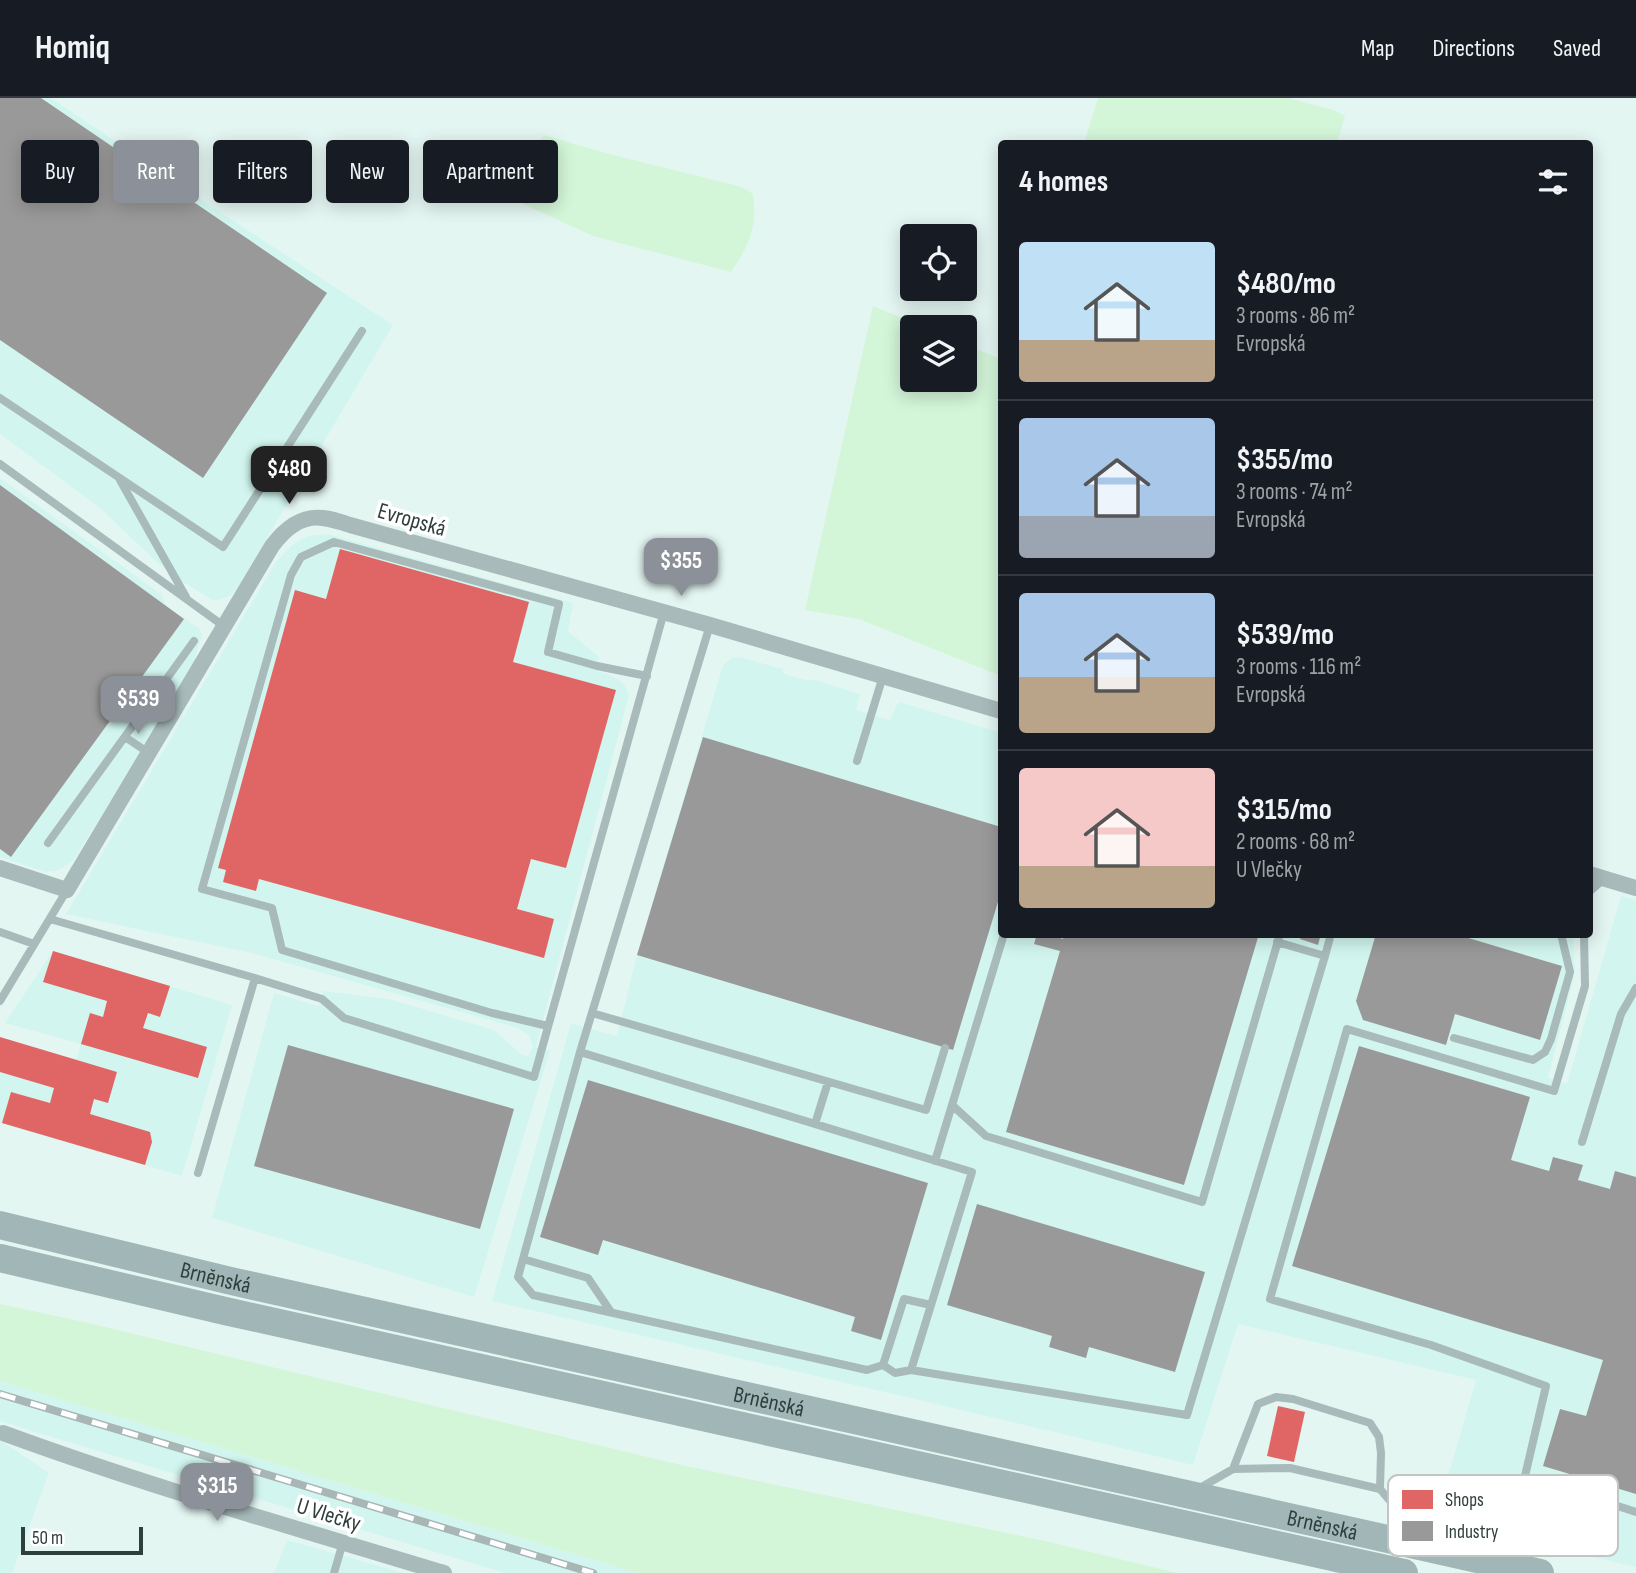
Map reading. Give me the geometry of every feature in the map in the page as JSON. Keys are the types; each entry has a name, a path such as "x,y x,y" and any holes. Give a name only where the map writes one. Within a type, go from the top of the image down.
{"highway":[{"name":"Brněnská","path":"0,1225 231,1281 1388,1538"},
{"name":"Brněnská","path":"0,1258 225,1311 1404,1573"},
{"name":"Brněnská","path":"1466,1556 1540,1573"}],"street":[{"name":"Evropská","path":"67,890 272,546 284,531 311,518 322,518 664,612 998,710"},
{"path":"0,868 67,890"},
{"path":"1596,876 1636,888"},
{"name":"U Vlečky","path":"3,1433 146,1482 444,1573"}],"lane":[{"path":"0,398 223,547 362,331"},
{"path":"0,464 225,627"},
{"path":"119,477 188,600"},
{"path":"548,1026 492,1013 282,950 272,908 202,888 291,575 301,557 334,542 559,604 548,652 647,676"},
{"path":"50,919 324,1000 344,1018 534,1077 664,612"},
{"path":"710,625 580,1052 518,1276 533,1295 867,1370 883,1365"},
{"path":"48,843 194,641"},
{"path":"857,761 883,676"},
{"path":"125,737 149,753"},
{"path":"0,1001 67,890"},
{"path":"0,932 34,944"},
{"path":"935,1161 1003,938"},
{"path":"952,1105 986,1136 1202,1202 1279,938 1325,956"},
{"path":"883,1365 895,1373 911,1370 1187,1415 1330,938"},
{"path":"1454,1038 1533,1060 1545,1052 1570,972 1562,938"},
{"path":"1525,1475 1546,1386 1431,1345 1270,1299 1347,1029 1554,1091 1585,986 1584,938"},
{"path":"198,1173 255,978"},
{"path":"1582,1142 1621,1014 1631,1004 1636,988"},
{"path":"592,1013 926,1110 945,1048"},
{"path":"580,1052 972,1172 911,1370"},
{"path":"815,1124 828,1082"},
{"path":"523,1259 588,1278 612,1312"},
{"path":"883,1365 904,1299 932,1305"},
{"path":"1233,1469 1258,1404 1276,1397 1293,1399 1370,1423 1379,1437 1380,1489"},
{"path":"1189,1494 1233,1469 1290,1468 1380,1489 1388,1499"},
{"path":"1618,1505 1636,1511"},
{"path":"334,1573 343,1542"}],"shaded area":[{"path":"0,98 51,98 113,140 113,203 199,203 199,198 393,325 235,592 214,601 175,577 100,508 0,434"},
{"path":"1098,98 1288,98 1333,110 1345,116 1338,140 1085,140"},
{"path":"544,135 742,187 753,194 754,205 751,235 743,253 731,272 593,236 521,203 558,203 558,140 541,140"},
{"path":"873,306 900,317 900,392 977,392 977,349 998,358 998,675 859,619 805,610"},
{"path":"0,478 162,595 165,605 199,628 202,635 193,664 73,861 59,870 45,872 0,857"},
{"path":"328,534 573,603 568,631 599,657 596,671 619,680 629,695 536,1047 550,1051 474,1297 212,1218 274,993 319,1006 323,991 389,999 494,1030 528,1057 533,1046 529,1035 518,1028 251,953 66,914 276,562 292,545 308,536"},
{"path":"740,657 782,669 784,674 809,681 812,679 860,694 856,710 890,720 900,702 998,732 998,938 1573,938 1575,973 1548,1078 1567,1084 1621,896 1636,900 1636,1567 1588,1556 1618,1556 1618,1475 1448,1475 1476,1380 1238,1324 1193,1465 492,1301 571,1023 617,1036 637,955 723,665 732,658"},
{"path":"53,951 232,1005 182,1176 0,1123 0,1038 76,1060 81,1044 5,1023"},
{"path":"0,1304 681,1465 1045,1541 1177,1573 637,1573 0,1381"},
{"path":"0,1381 636,1573 505,1573 38,1433 0,1421"},
{"path":"0,1440 49,1473 12,1573 0,1573"},
{"path":"287,1540 355,1559 403,1573 274,1573"}],"building: Shops":[{"path":"340,549 529,602 513,662 616,690 566,868 531,859 517,909 554,919 544,958 259,879 256,891 223,882 226,870 218,868 295,590 326,599"},
{"path":"53,951 170,986 160,1017 148,1013 143,1028 207,1047 198,1078 81,1044 90,1013 103,1017 107,1001 43,982"},
{"path":"0,1037 117,1072 108,1103 94,1099 90,1114 150,1132 152,1142 145,1165 2,1123 11,1092 50,1103 54,1088 0,1072"},
{"path":"1278,1406 1305,1412 1294,1462 1267,1456"}],"building: Industry":[{"path":"0,98 41,98 113,147 113,203 195,203 327,293 203,478 0,340"},
{"path":"0,485 184,619 11,857 0,849"},
{"path":"703,737 998,826 998,902 953,1050 637,955"},
{"path":"1036,938 1258,938 1184,1185 1006,1132 1060,951 1034,944"},
{"path":"1300,938 1320,938 1318,945"},
{"path":"1375,938 1468,938 1562,966 1540,1040 1455,1014 1446,1045 1363,1020 1356,1001"},
{"path":"288,1045 514,1109 480,1229 254,1166"},
{"path":"1359,1046 1530,1097 1511,1160 1549,1171 1553,1157 1583,1165 1578,1180 1610,1189 1615,1171 1636,1177 1636,1494 1618,1489 1618,1475 1573,1475 1543,1466 1560,1409 1586,1416 1603,1360 1292,1266"},
{"path":"588,1080 928,1183 881,1340 851,1331 855,1317 603,1240 598,1255 540,1237"},
{"path":"977,1204 1205,1272 1175,1372 1089,1347 1086,1358 1049,1347 1052,1336 947,1305"}],"railway":[{"path":"0,1394 593,1573"}]}
